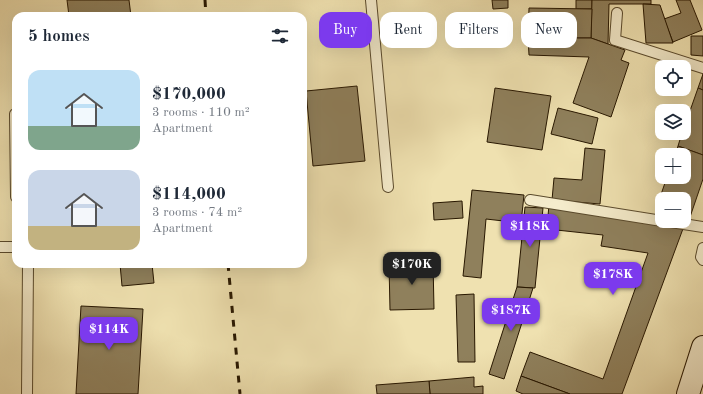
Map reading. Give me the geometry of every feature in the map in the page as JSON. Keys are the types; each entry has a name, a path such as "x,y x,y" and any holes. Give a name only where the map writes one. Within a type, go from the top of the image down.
{"street":[{"path":"688,394 703,347"}],"lane":[{"path":"371,0 388,187"},
{"path":"617,13 615,40 703,68"},
{"path":"530,200 655,220"},
{"path":"691,225 703,227"},
{"path":"0,247 12,247"},
{"path":"703,248 700,257 703,260"},
{"path":"27,394 28,268"}],"building":[{"path":"67,0 129,0 130,12 68,12"},
{"path":"492,0 508,0 508,8 493,9"},
{"path":"576,0 592,0 592,9 576,9"},
{"path":"592,0 651,0 651,4 609,4 608,44 591,38"},
{"path":"676,0 690,0 702,30 673,42 664,19 681,13"},
{"path":"643,4 660,5 673,43 646,43"},
{"path":"529,8 592,9 591,38 577,38 577,12 529,12"},
{"path":"691,36 703,36 703,56 691,55"},
{"path":"577,38 591,38 625,50 621,60 629,63 611,117 573,103 589,57 529,55 529,48 577,48"},
{"path":"703,74 703,90 698,88"},
{"path":"357,86 365,161 313,166 307,91"},
{"path":"495,88 551,96 542,150 487,142"},
{"path":"698,88 703,90 703,155 691,151 691,148 678,146 680,140 691,140 691,108"},
{"path":"558,108 598,118 592,144 551,134"},
{"path":"585,148 605,150 600,204 552,200 554,178 582,180"},
{"path":"691,151 703,155 703,179 691,214 691,192 662,192 665,184 691,184"},
{"path":"472,190 524,195 521,223 486,219 481,278 463,276"},
{"path":"462,201 463,218 434,220 433,203"},
{"path":"549,204 655,221 655,228 683,228 622,394 570,394 521,376 530,352 603,379 648,253 601,246 603,235 547,229"},
{"path":"525,207 543,208 535,288 517,287"},
{"path":"433,262 434,309 390,310 389,264"},
{"path":"120,268 152,268 154,283 122,286"},
{"path":"517,287 533,288 504,379 489,374"},
{"path":"474,294 475,362 458,362 456,295"},
{"path":"81,306 143,309 138,394 76,394"},
{"path":"521,376 570,394 523,394 516,391"},
{"path":"474,377 474,387 483,386 483,394 430,394 429,381"},
{"path":"429,381 430,394 377,394 376,385"}],"railway":[{"path":"205,0 206,12"},
{"path":"228,268 240,394"}]}
